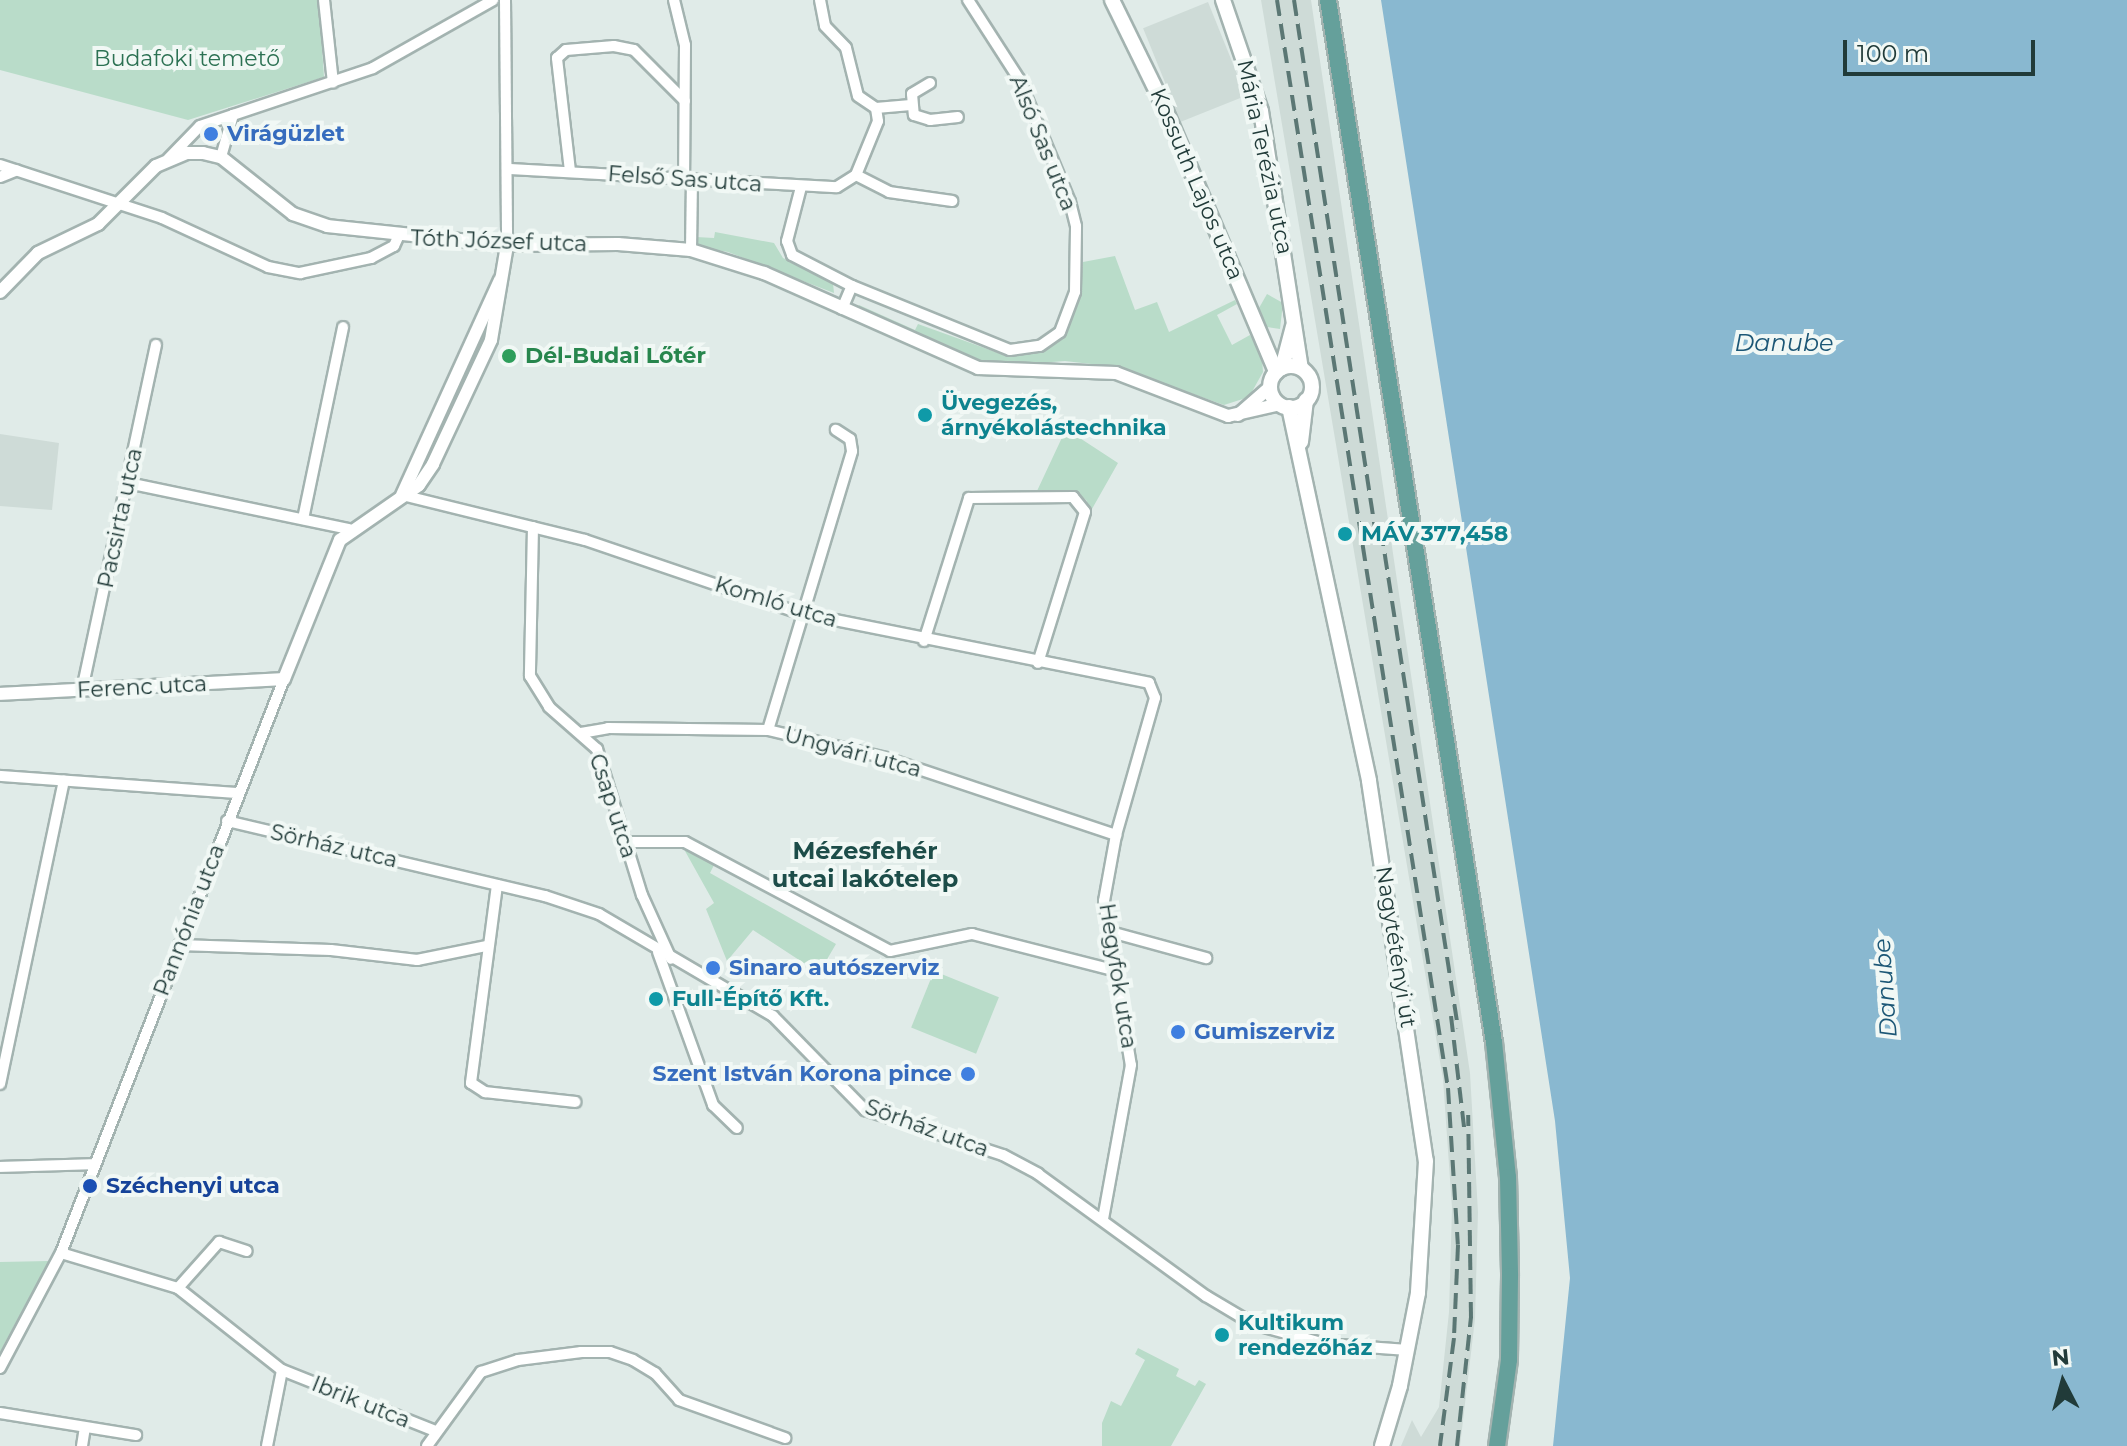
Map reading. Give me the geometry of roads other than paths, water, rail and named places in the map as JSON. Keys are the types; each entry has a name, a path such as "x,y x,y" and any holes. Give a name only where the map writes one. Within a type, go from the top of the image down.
{"main road":[{"name":"Kossuth Lajos utca","path":"1112,0 1163,104 1279,370"},
{"name":"Mária Terézia utca","path":"1223,0 1261,111 1301,368"},
{"path":"1328,0 1494,1042 1508,1177 1510,1276 1509,1360 1497,1446"},
{"name":"Mária Terézia utca","path":"1279,370 1295,318"},
{"path":"1301,368 1311,383 1306,400 1284,406 1270,387 1279,370 1301,368"},
{"name":"Nagytétényi út","path":"1300,451 1306,400"},
{"name":"Nagytétényi út","path":"1284,406 1300,451 1364,753 1421,1117 1426,1231 1408,1350 1382,1446"}],"street":[{"path":"324,0 333,83"},
{"path":"0,292 18,268 98,224 117,202 168,159 200,126 373,68 493,0"},
{"path":"128,483 349,529 402,495 503,274 510,169 505,0"},
{"path":"674,0 685,45 691,250"},
{"path":"820,0 825,26 846,48 858,96 876,108 911,105"},
{"name":"Alsó Sas utca","path":"852,286 1010,350 1052,339 1066,323 1075,292 1076,226 1070,202 1019,79 968,0"},
{"path":"570,171 557,58 566,50 614,46 634,50 685,101"},
{"path":"930,83 912,94 914,115 930,120 958,117"},
{"path":"876,108 878,121 856,175 889,192 952,201"},
{"path":"168,159 187,153 221,157 233,115"},
{"name":"Tóth József utca","path":"221,157 293,214 327,226 398,237 507,245 618,244 691,250 752,269 978,368 1116,373 1210,412 1238,415 1284,406"},
{"path":"0,165 117,202 268,267 300,273 371,258 394,246 398,237"},
{"name":"Felső Sas utca","path":"510,169 801,187 837,187 856,175"},
{"path":"0,177 17,170"},
{"path":"801,187 786,247 792,255 852,286 842,309"},
{"path":"303,519 343,327"},
{"name":"Pacsirta utca","path":"82,690 156,345"},
{"path":"1238,415 1270,387"},
{"path":"768,730 800,613 852,451 850,439 836,430"},
{"name":"Komló utca","path":"402,495 533,527 800,613 924,641 1149,683 1153,689"},
{"path":"924,641 969,498 1073,497 1085,512 1038,663"},
{"name":"Csap utca","path":"533,527 530,676 549,707 581,733 604,765 642,895 671,960"},
{"name":"Pannónia utca","path":"0,1368 61,1253 238,793 349,529"},
{"name":"Ferenc utca","path":"0,694 284,679"},
{"name":"Hegyfok utca","path":"1103,1219 1131,1065 1107,931 1105,888 1153,689"},
{"name":"Ungvári utca","path":"581,733 608,728 768,730 886,758 1116,835"},
{"path":"0,776 238,793"},
{"path":"0,1084 64,781"},
{"name":"Sörház utca","path":"227,821 497,885 599,914 671,960 773,1016 865,1110 1003,1155 1103,1219 1206,1296 1253,1324 1325,1344 1408,1350"},
{"path":"628,842 685,842 879,948 904,951 972,934 1113,970"},
{"path":"497,885 486,946 471,1083 485,1092 575,1102"},
{"path":"1107,931 1206,958"},
{"path":"179,945 331,950 417,960 486,946"},
{"path":"658,952 713,1105 737,1128"},
{"path":"0,1167 94,1164"},
{"path":"178,1288 219,1242 247,1251"},
{"name":"Ibrik utca","path":"61,1253 178,1288 282,1370 435,1431 481,1372 555,1354 610,1352 655,1373 679,1400 785,1438"},
{"path":"267,1446 282,1370"},
{"path":"0,1413 136,1435"},
{"path":"82,1446 85,1427"},
{"path":"427,1446 435,1431"}],"water":[{"name":"Danube","path":"1381,0 2127,0 2127,1446 1553,1446 1570,1278 1555,1121"}],"railway":[{"path":"1277,0 1448,1088 1458,1245 1454,1338 1440,1446"},
{"path":"1294,0 1377,542"},
{"path":"1381,530 1458,1028"},
{"path":"1451,1016 1464,1127"},
{"path":"1457,1446 1471,1318 1468,1115"}],"place":[{"name":"Virágüzlet","path":"211,134"},
{"name":"Dél-Budai Lőtér","path":"509,356"},
{"name":"Üvegezés, árnyékolástechnika","path":"925,415"},
{"name":"MÁV 377,458","path":"1345,534"},
{"name":"Sinaro autószerviz","path":"713,968"},
{"name":"Full-Építő Kft.","path":"656,999"},
{"name":"Gumiszerviz","path":"1178,1032"},
{"name":"Szent István Korona pince","path":"968,1074"},
{"name":"Széchenyi utca","path":"90,1186"},
{"name":"Kultikum rendezőház","path":"1222,1335"}],"district":[{"name":"Mézesfehér utcai lakótelep","path":"865,865"}],"park label":[{"name":"Budafoki temető","path":"187,59"}]}
